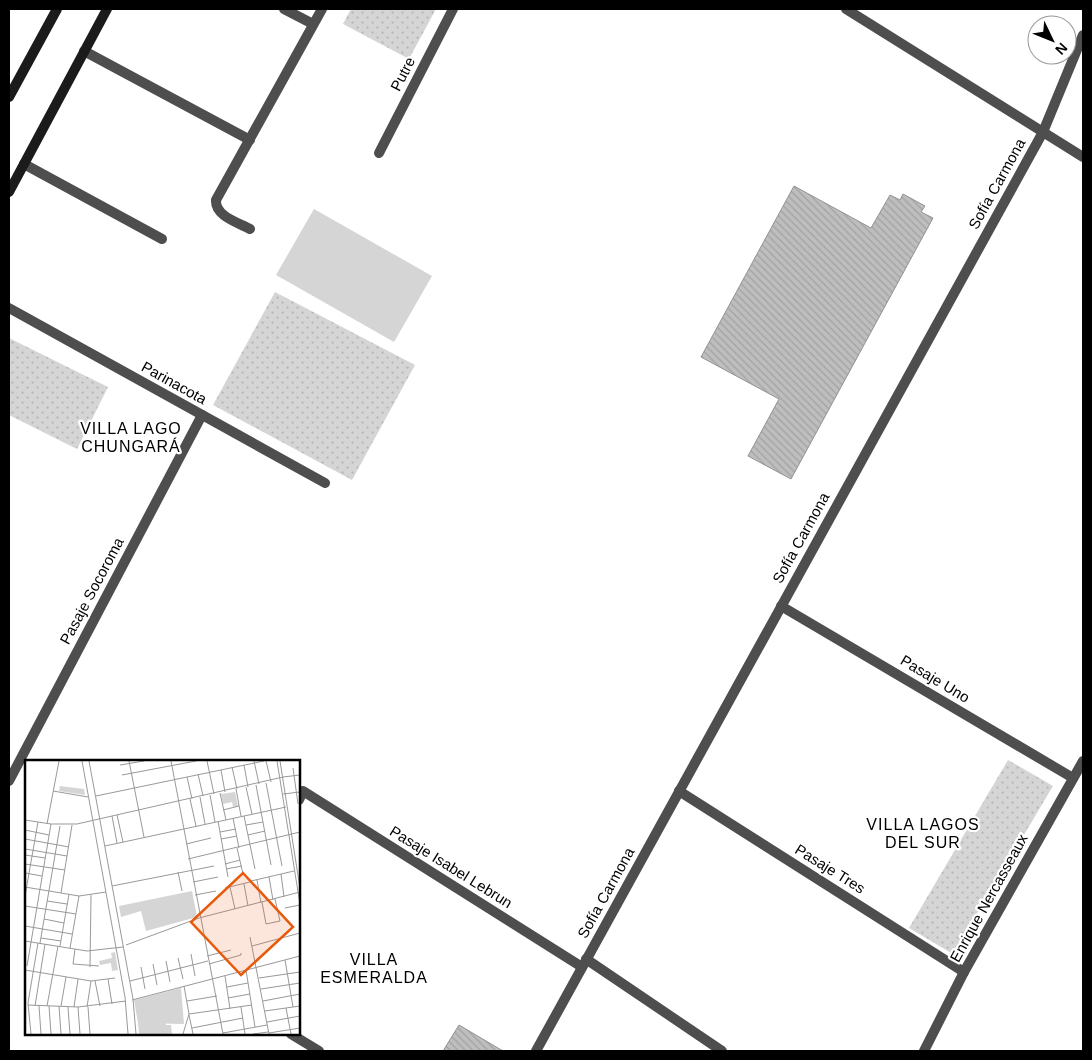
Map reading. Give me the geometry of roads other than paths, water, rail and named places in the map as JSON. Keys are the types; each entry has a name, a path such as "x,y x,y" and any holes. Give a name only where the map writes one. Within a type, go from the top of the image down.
{"main road":[{"path":"9,97 57,9"},
{"path":"9,192 107,9"}],"street":[{"path":"284,9 313,24"},
{"path":"250,229 220,213 216,207 216,200 322,9"},
{"name":"Putre","path":"379,153 453,9"},
{"path":"846,9 1083,157"},
{"name":"Sofía Carmona","path":"536,1051 1043,132 1083,35"},
{"path":"84,51 250,140"},
{"path":"24,164 162,239"},
{"name":"Parinacota","path":"9,308 324,483"},
{"name":"Pasaje Socoroma","path":"9,781 202,415"},
{"name":"Pasaje Uno","path":"781,606 1073,778"},
{"name":"Enrique Nercasseaux","path":"924,1051 964,972 1083,761"},
{"name":"Pasaje Tres","path":"679,791 964,972"},
{"name":"Pasaje Isabel Lebrun","path":"301,796 584,963 722,1051"},
{"path":"293,1035 319,1051"}],"district":[{"name":"VILLA LAGO CHUNGARÁ","path":"131,437"},
{"name":"VILLA LAGOS DEL SUR","path":"923,833"},
{"name":"VILLA ESMERALDA","path":"374,968"}]}
